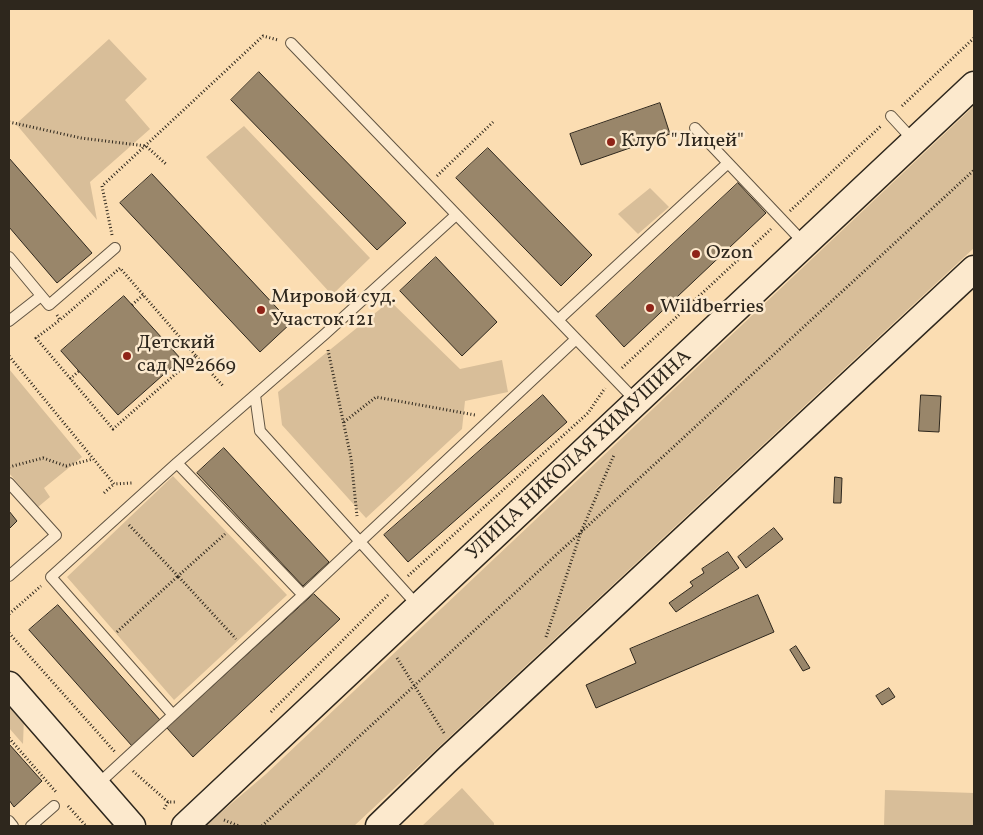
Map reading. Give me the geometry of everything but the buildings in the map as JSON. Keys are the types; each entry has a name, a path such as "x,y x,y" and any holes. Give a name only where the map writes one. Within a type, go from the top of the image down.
{"street":[{"name":"УЛИЦА НИКОЛАЯ ХИМУШИНА","path":"183,814 419,607 974,85"},
{"path":"379,826 446,761 974,269"},
{"path":"9,685 132,826"}],"lane":[{"path":"291,43 637,402"},
{"path":"891,116 914,141"},
{"path":"695,128 805,244"},
{"path":"558,320 728,164"},
{"path":"173,715 51,577 119,514 325,334 456,215"},
{"path":"9,257 49,305 115,248"},
{"path":"9,321 41,296"},
{"path":"96,786 576,339"},
{"path":"255,395 260,431 419,607"},
{"path":"177,463 302,595"},
{"path":"9,483 56,535 9,576"},
{"path":"31,826 54,806"},
{"path":"9,821 13,826"}],"path":[{"path":"115,248 102,186 263,36 291,43"},
{"path":"265,718 399,584 588,414 613,377 974,38"},
{"path":"9,122 81,138 146,146 167,165"},
{"path":"428,185 493,122"},
{"path":"262,826 974,170"},
{"path":"196,356 113,429 36,338 60,320 120,268 223,386"},
{"path":"132,305 143,294"},
{"path":"49,305 60,320"},
{"path":"325,334 351,458 360,542"},
{"path":"9,356 114,484"},
{"path":"70,379 79,371"},
{"path":"344,422 376,396 492,418"},
{"path":"543,645 581,532 614,454"},
{"path":"9,467 43,458 66,466 93,459"},
{"path":"104,493 114,484 155,482"},
{"path":"119,514 237,640"},
{"path":"107,641 235,524"},
{"path":"9,614 51,577"},
{"path":"9,633 122,761 183,814"},
{"path":"394,653 448,740"},
{"path":"9,738 86,826"},
{"path":"164,809 168,802"}],"shaded area":[{"path":"109,39 147,79 125,100 150,129 90,182 97,220 16,124"},
{"path":"974,106 974,248 354,826 205,826 266,774"},
{"path":"244,126 370,258 332,295 206,157"},
{"path":"650,188 669,207 638,234 618,214"},
{"path":"390,301 460,369 502,360 508,392 465,401 462,429 366,518 282,425 278,392"},
{"path":"9,369 82,457 44,488 50,497 38,507 9,473"},
{"path":"173,476 287,595 174,700 67,577"},
{"path":"9,700 24,717 23,744 9,728"},
{"path":"462,788 494,823 494,826 422,826"},
{"path":"885,790 974,793 974,826 884,826"}],"place":[{"name":"Клуб \"Лицей\"","path":"611,142"},
{"name":"Ozon","path":"696,254"},
{"name":"Wildberries","path":"650,308"},
{"name":"Мировой суд. Участок 121","path":"261,310"},
{"name":"Детский сад №2669","path":"127,356"}]}
